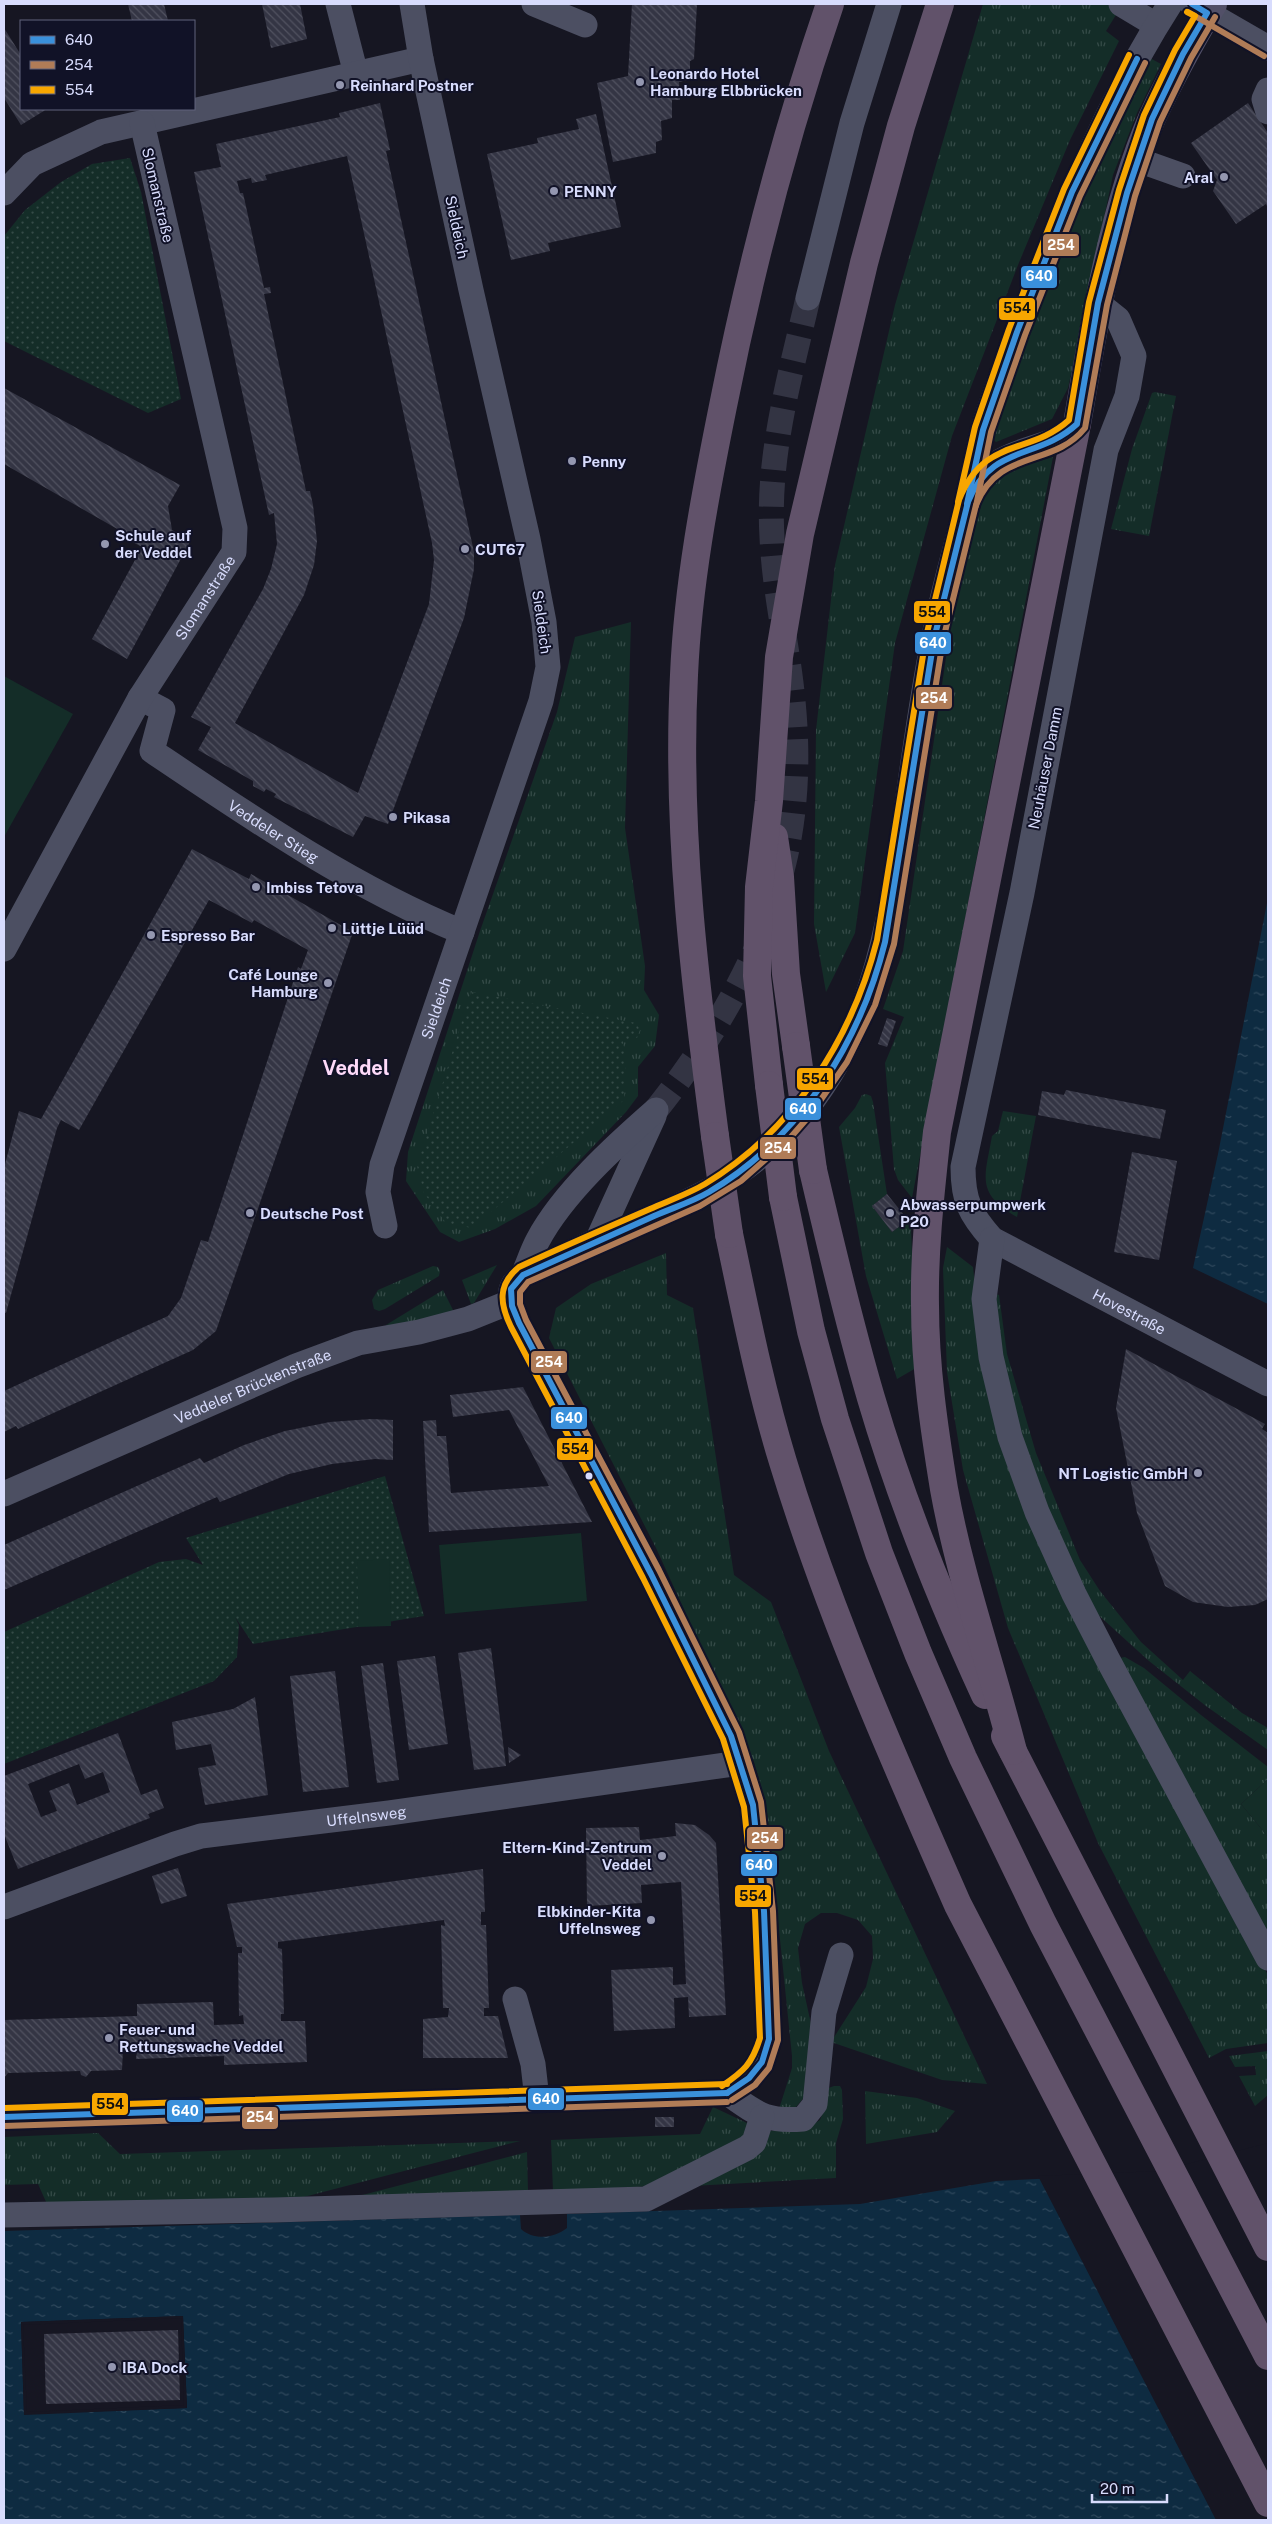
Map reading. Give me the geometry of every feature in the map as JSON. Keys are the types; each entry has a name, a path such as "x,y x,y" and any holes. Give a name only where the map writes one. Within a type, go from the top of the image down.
{"highway":[{"path":"940,4 901,126 864,263 800,534 779,657 769,801 759,887 757,976 783,1197 811,1331 835,1419 879,1554 963,1758 1043,1924 1268,2356"},
{"path":"828,6 786,144 741,315 699,526 684,675 684,827 700,1020 714,1136 729,1234 752,1350 783,1462 821,1573 930,1842 958,1905 1268,2503"},
{"path":"1013,1752 997,1685 971,1600 945,1491 932,1412 925,1305 929,1203 937,1132 1077,424"},
{"path":"769,801 780,877 786,974 813,1170 848,1318 871,1400 918,1537 955,1630 1013,1752 1268,2248"}],"main road":[{"path":"1077,424 1098,303 1127,192 1152,119 1184,54 1204,7"}],"street":[{"path":"338,4 356,74"},
{"name":"Sieldeich","path":"385,1226 379,1203 379,1178 541,701 546,684 548,653 528,539 470,290 421,59 412,4"},
{"path":"534,4 584,25"},
{"path":"808,298 852,123 889,4"},
{"path":"1121,4 1156,26"},
{"path":"4,2117 727,2093 749,2078 762,2062 769,2039 763,1901 753,1806 740,1763 731,1736 655,1582 527,1340 510,1302 510,1289 523,1276 597,1241 708,1193 764,1154 792,1125 820,1090 846,1044 867,1000 881,956 893,898 935,631 969,496 983,430 1030,297 1072,192 1115,102 1170,4"},
{"path":"1204,7 1268,48"},
{"path":"4,193 32,164 101,132 421,59"},
{"path":"1268,90 1264,99 1268,112"},
{"name":"Slomanstraße","path":"4,949 140,698 234,552 235,528 142,123"},
{"path":"1138,160 1184,176"},
{"name":"Neuhäuser Damm","path":"992,1239 974,1219 966,1203 963,1186 963,1167 1022,893 1106,450 1127,396 1134,356 1118,319 1098,303"},
{"path":"969,496 981,476 996,463 1017,452 1054,441 1068,433 1077,424"},
{"name":"Veddeler Stieg","path":"140,698 163,710 152,751 272,831 379,891 436,921 462,932"},
{"path":"523,1276 537,1240 567,1200 622,1140 656,1110 597,1241"},
{"path":"992,1239 984,1299 991,1357 1010,1438 1037,1512 1074,1594 1108,1660 1268,1958"},
{"name":"Hovestraße","path":"992,1239 1268,1384"},
{"name":"Veddeler Brückenstraße","path":"4,1494 296,1366 358,1343 419,1332 468,1319 510,1302"},
{"name":"Uffelnsweg","path":"4,1907 201,1836 389,1813 740,1763"},
{"path":"727,2093 762,2117 779,2121 803,2119 815,2104 824,2012 841,1955"},
{"path":"516,1999 533,2064 537,2099"},
{"path":"4,2215 274,2210 646,2198 747,2148 754,2142 762,2117"}],"green space":[{"path":"983,4 1112,4 1119,10 1106,31 1119,41 1070,140 1018,265 952,436 895,643 855,933 826,992 814,924 816,730 835,565 895,305"},
{"path":"1148,57 1161,64 1137,113 1113,175 1068,388 1052,419 996,442 991,437 1081,197"},
{"path":"130,158 141,192 181,399 148,413 4,341 4,236 25,210 61,182 92,164"},
{"path":"1152,393 1176,396 1149,536 1111,529 1132,449"},
{"path":"1053,457 912,1198 898,1180 894,1169 885,1063 904,1017 883,1009 903,951 951,624 984,493 1007,471"},
{"path":"631,622 625,828 645,966 644,990 659,1015 655,1046 638,1067 638,1096 626,1112 536,1206 495,1229 459,1242 440,1232 406,1181 408,1152 480,931 557,712 575,637"},
{"path":"4,676 73,714 4,837"},
{"path":"471,992 636,1023 640,1030 637,1038 623,1041 626,1062 624,1100 472,1228 446,1223 424,1193 417,1166"},
{"path":"862,1095 871,1096 873,1102 887,1194 872,1206 892,1232 908,1220 911,1227 916,1368 897,1379 866,1276 839,1127 855,1108"},
{"path":"1003,1111 1036,1116 1017,1217 994,1200 986,1183 987,1163 992,1136 998,1131"},
{"path":"947,1247 973,1267 983,1358 1192,1837 1268,1975 1268,2043 1226,2049 1209,2058 1098,1843 1008,1628 963,1470 947,1372 943,1268"},
{"path":"666,1253 667,1295 693,1308 734,1575 771,1602 829,1751 987,2084 942,2080 831,2042 866,1987 873,1959 872,1936 858,1920 837,1913 821,1913 805,1924 798,1948 802,1983 813,2033 807,2094 795,2108 779,2109 792,2068 792,2056 766,1803 754,1762 656,1548 549,1338 556,1308 591,1284"},
{"path":"497,1265 474,1303 471,1304 462,1280"},
{"path":"433,1266 438,1267 440,1271 439,1276 385,1309 379,1311 374,1309 372,1300 378,1290"},
{"path":"443,1290 454,1312 386,1327 386,1325"},
{"path":"990,1293 999,1295 1007,1354 1036,1453 1080,1560 1100,1591 1141,1642 1183,1680 1190,1671 1242,1713 1268,1728 1268,1750 1206,1706 1149,1661 1095,1612 1071,1566 1019,1436"},
{"path":"385,1476 424,1616 253,1644 235,1617 239,1625 237,1657 214,1681 4,1764 4,1632 159,1562 186,1559 203,1565 186,1538"},
{"path":"581,1533 587,1601 445,1614 439,1545"},
{"path":"389,1559 391,1626 359,1627 357,1561"},
{"path":"1125,1657 1144,1668 1268,1767 1268,1779 1241,1804 1268,1837 1268,1938 1119,1658"},
{"path":"1268,1779 1268,1837 1241,1804"},
{"path":"1268,2051 1268,2095 1255,2106 1239,2076 1256,2075 1255,2066 1235,2067 1229,2056"},
{"path":"840,2086 842,2090 843,2119 836,2143 836,2178 692,2186 765,2131 793,2130 810,2126 820,2120 824,2109 826,2089"},
{"path":"865,2091 917,2098 955,2111 937,2132 866,2144"},
{"path":"713,2107 747,2123 746,2137 655,2186 553,2191 551,2140 700,2134"},
{"path":"98,2133 120,2154 520,2141 296,2199 47,2204 38,2184 4,2185 4,2137"},
{"path":"527,2152 528,2191 351,2198"}],"water":[{"path":"1268,898 1268,1304 1193,1268 1218,1154"},
{"path":"1160,2173 1268,2520 4,2520 4,2231 520,2215 521,2229 526,2233 544,2237 556,2234 567,2228 567,2214 860,2204 996,2181","holes":["183,2316 187,2408 24,2414 21,2322"]}],"pier":[{"path":"1268,2143 1268,2520 1216,2520 1038,2176 1160,2171"},
{"path":"183,2316 187,2408 24,2415 21,2322","holes":["181,2318 184,2405 27,2412 23,2325"]}],"building":[{"path":"128,4 164,4 168,20 132,20"},
{"path":"262,4 300,4 307,39 271,48"},
{"name":"Leonardo Hotel Hamburg Elbbrücken","path":"632,4 697,4 694,59 690,61 690,75 687,80 679,82 680,100 672,100 672,118 661,121 662,140 656,142 656,153 613,162 597,83 628,76"},
{"path":"4,28 20,53 20,110 45,110 21,125 4,98"},
{"path":"380,103 390,150 386,151 474,552 474,569 464,618 388,824 365,816 353,837 274,797 276,794 266,789 264,792 253,786 253,781 198,750 211,727 191,717 263,589 271,569 277,544 274,513 269,515 194,172 221,167 216,144 340,117 339,113","holes":["347,156 432,543 434,560 429,604 358,793 235,723 304,595 314,565 317,541 310,491 306,491 264,294 271,293 270,287 264,288 243,193 240,193 237,181 251,178 252,183 267,180 265,175"]},
{"path":"1248,103 1268,133 1268,208 1266,204 1236,224 1213,191 1217,180 1191,143"},
{"name":"PENNY","path":"596,114 621,227 548,243 550,251 511,260 487,154 538,143 537,138 579,129 576,119"},
{"path":"4,388 180,485 168,506 172,530 191,540 127,659 92,639 142,547 123,537 126,534 4,464"},
{"path":"192,849 249,879 251,874 353,932 216,1331 193,1350 18,1429 16,1426 4,1432 4,1391 168,1316 181,1298 201,1240 208,1242 298,967 301,969 308,950 254,920 252,923 209,900 79,1130 61,1120 57,1128 6,1313 4,1313 4,1168 19,1111 41,1119"},
{"path":"887,1018 896,1021 887,1047 878,1044"},
{"path":"1066,1090 1166,1110 1160,1139 1038,1115 1042,1091 1064,1095"},
{"path":"1132,1152 1177,1161 1159,1260 1114,1252"},
{"name":"Abwasserpumpwerk P20","path":"887,1194 908,1220 892,1232 872,1206"},
{"name":"NT Logistic GmbH","path":"1126,1349 1265,1424 1262,1429 1268,1433 1268,1599 1255,1605 1228,1607 1193,1602 1165,1586 1137,1513 1116,1408"},
{"path":"523,1387 592,1522 429,1532 423,1421 436,1420 437,1436 446,1436 451,1493 549,1486 509,1410 453,1417 450,1395"},
{"path":"371,1419 393,1420 393,1460 375,1459 332,1464 289,1474 220,1502 217,1497 4,1590 4,1545 200,1458 204,1463 244,1445 285,1431 330,1422"},
{"path":"491,1648 506,1766 474,1770 458,1653"},
{"path":"435,1656 448,1744 409,1750 397,1661"},
{"path":"383,1663 399,1780 377,1783 361,1666"},
{"path":"335,1671 349,1787 303,1792 290,1676"},
{"path":"255,1697 268,1795 205,1805 198,1768 216,1765 211,1744 176,1750 172,1722 233,1709"},
{"path":"118,1733 141,1795 157,1789 164,1808 148,1814 150,1818 18,1869 4,1834 4,1776","holes":["79,1764 85,1779 103,1772 110,1792 77,1805 69,1783 49,1791 57,1811 41,1817 28,1784"]},
{"path":"508,1747 521,1755 509,1763"},
{"path":"675,1823 695,1825 709,1835 716,1843 726,2015 689,2017 688,1997 674,1998 675,2028 614,2031 611,1970 673,1967 673,1985 686,1984 681,1882 641,1885 642,1903 587,1906 586,1828 639,1827 640,1840 676,1836"},
{"path":"178,1868 187,1896 161,1904 152,1876"},
{"path":"483,1869 485,1912 481,1912 481,1925 486,1925 489,2008 484,2008 484,2016 498,2016 508,2058 423,2058 423,2019 448,2017 449,2008 443,2008 441,1925 445,1926 444,1920 278,1942 278,1948 282,1949 284,2014 281,2014 281,2021 305,2021 307,2062 224,2065 224,2056 136,2059 137,2051 123,2050 122,2070 91,2071 86,2077 81,2075 80,2071 8,2073 4,2078 4,2020 137,2016 137,2004 213,2002 214,2025 244,2024 243,2015 239,2016 238,1953 242,1953 242,1947 237,1947 227,1904"},
{"path":"655,2117 674,2117 674,2127 655,2127"},
{"name":"IBA Dock","path":"178,2330 180,2400 46,2404 44,2334"}],"tunnel":[{"path":"781,874 791,827 796,755 794,707 773,555 771,506 776,446 781,416 808,298"},
{"path":"656,1110 686,1071 712,1031 758,945"}],"transit line":[{"name":"640","path":"727,2093 749,2078 762,2062 769,2039 764,1911 753,1805 731,1736 651,1574 519,1323 512,1306 511,1289 523,1275 696,1199 742,1170 798,1116 822,1085 842,1051 860,1016 874,980 885,942 934,639 968,502 978,483 989,470 1002,461 1047,443 1077,424 1098,303 1127,193 1152,119 1183,54 1207,13 1192,4"},
{"name":"554","path":"722,2086 736,2076 750,2061 760,2038 755,1912 744,1807 723,1739 643,1578 507,1319 503,1303 504,1288 507,1281 519,1267 692,1191 737,1162 792,1110 815,1079 835,1047 866,977 877,940 926,637 959,500 969,480 981,466 994,456 1038,439 1054,431 1069,420 1089,302 1119,190 1144,115 1175,50 1195,16 1187,12"},
{"name":"254","path":"1188,12 1264,56"},
{"name":"254","path":"732,2100 755,2085 769,2068 778,2040 773,1911 761,1802 739,1732 659,1570 526,1320 520,1304 520,1292 528,1282 700,1206 741,1181 790,1138 811,1114 847,1062 875,1005 894,944 943,640 976,505 986,487 998,475 1012,466 1058,449 1085,428 1107,305 1135,196 1160,122 1191,58 1215,17"},
{"name":"554","path":"958,502 975,427 1009,329 1064,189 1129,55"},
{"name":"640","path":"967,504 983,430 1017,332 1072,192 1137,59"},
{"name":"254","path":"976,506 991,432 1025,335 1080,196 1145,63"},
{"name":"554","path":"4,2108 727,2084"},
{"name":"640","path":"4,2117 727,2093"},
{"name":"254","path":"4,2126 727,2102"}],"place":[{"name":"Leonardo Hotel Hamburg Elbbrücken","path":"640,82"},
{"name":"Reinhard Postner","path":"340,85"},
{"name":"Aral","path":"1224,177"},
{"name":"PENNY","path":"554,191"},
{"name":"Penny","path":"572,461"},
{"name":"Schule auf der Veddel","path":"105,544"},
{"name":"CUT67","path":"465,549"},
{"name":"Pikasa","path":"393,817"},
{"name":"Imbiss Tetova","path":"256,887"},
{"name":"Lüttje Lüüd","path":"332,928"},
{"name":"Espresso Bar","path":"151,935"},
{"name":"Café Lounge Hamburg","path":"328,983"},
{"name":"Deutsche Post","path":"250,1213"},
{"name":"Abwasserpumpwerk P20","path":"890,1213"},
{"name":"NT Logistic GmbH","path":"1198,1473"},
{"name":"Eltern-Kind-Zentrum Veddel","path":"662,1856"},
{"name":"Elbkinder-Kita Uffelnsweg","path":"651,1920"},
{"name":"Feuer- und Rettungswache Veddel","path":"109,2038"},
{"name":"IBA Dock","path":"112,2367"}],"district":[{"name":"Veddel","path":"356,1068"}]}
